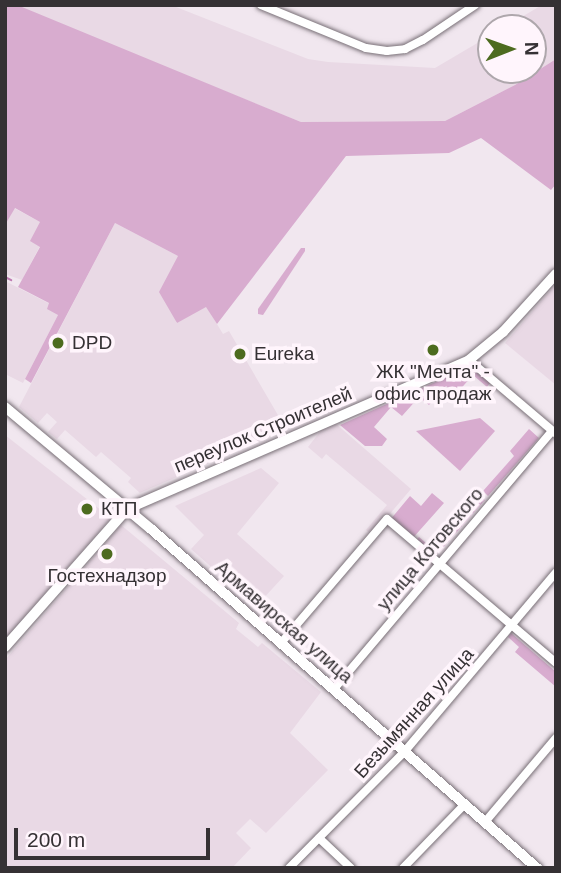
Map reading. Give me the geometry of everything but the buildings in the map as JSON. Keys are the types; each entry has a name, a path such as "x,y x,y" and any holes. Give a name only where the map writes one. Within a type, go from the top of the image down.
{"street":[{"path":"261,5 366,48 387,51 405,49 423,40 474,5"},
{"name":"переулок Строителей","path":"5,647 127,509 469,360 503,332 556,274"},
{"path":"469,360 554,432"},
{"name":"Армавирская улица","path":"5,407 127,509 405,751 529,865"},
{"name":"улица Котовского","path":"334,690 438,564 554,432"},
{"path":"281,643 387,519 556,663"},
{"name":"Безымянная улица","path":"289,868 405,751 556,572"},
{"path":"485,822 556,737"},
{"path":"403,868 465,804"},
{"path":"319,838 351,868"}],"shaded area":[{"path":"5,5 22,7 301,122 445,121 517,84 547,84 547,65 556,59 556,184 551,190 481,138 449,153 346,156 217,324 206,307 177,323 159,292 178,256 115,223 31,383 25,379 58,315 47,309 49,303 18,287 40,247 30,241 40,222 15,208 5,225"},
{"path":"12,5 171,5 308,59 328,62 435,68 477,43 477,84 517,84 445,121 301,122"},
{"path":"542,5 556,5 556,59 547,65 547,14 527,14"},
{"path":"14,208 40,222 40,246 22,280 5,274 5,225"},
{"path":"115,223 178,256 176,323 206,306 223,334 229,331 282,422 276,426 280,432 140,493 128,482 131,478 101,452 96,457 65,430 57,439 48,432 57,422 47,413 38,423 19,407"},
{"path":"301,248 305,248 305,251 263,315 258,314 258,309"},
{"path":"5,281 50,304 58,315 23,383 5,374"},
{"path":"556,284 556,385 505,343"},
{"path":"471,366 490,383 487,387 473,375 456,394 446,386 429,405 419,397 402,416 391,407 374,427 387,439 382,446 365,446 340,425"},
{"path":"480,418 495,431 460,471 416,431"},
{"path":"335,423 411,489 372,535 366,530 387,505 326,454 322,459 308,447 323,428"},
{"path":"529,429 539,438 488,496 483,491 514,456 510,451"},
{"path":"5,435 111,518 5,639"},
{"path":"261,468 279,483 237,534 284,576 261,601 265,605 260,610 191,549 204,535 175,506"},
{"path":"432,493 444,503 412,539 390,520 410,496 421,506"},
{"path":"480,495 485,500 434,558 415,541 419,537 433,549"},
{"path":"121,525 239,623 236,629 258,647 262,643 321,692 290,733 328,770 266,833 250,819 236,833 251,848 232,868 5,868 5,660"},
{"path":"511,633 556,672 556,687 515,652 519,647 508,637"}],"waterway":[{"path":"5,277 11,280"}],"place":[{"name":"DPD","path":"58,343"},
{"name":"ЖК \"Мечта\" - офис продаж","path":"433,350"},
{"name":"Eureka","path":"240,354"},
{"name":"КТП","path":"87,509"},
{"name":"Гостехнадзор","path":"107,554"}]}
